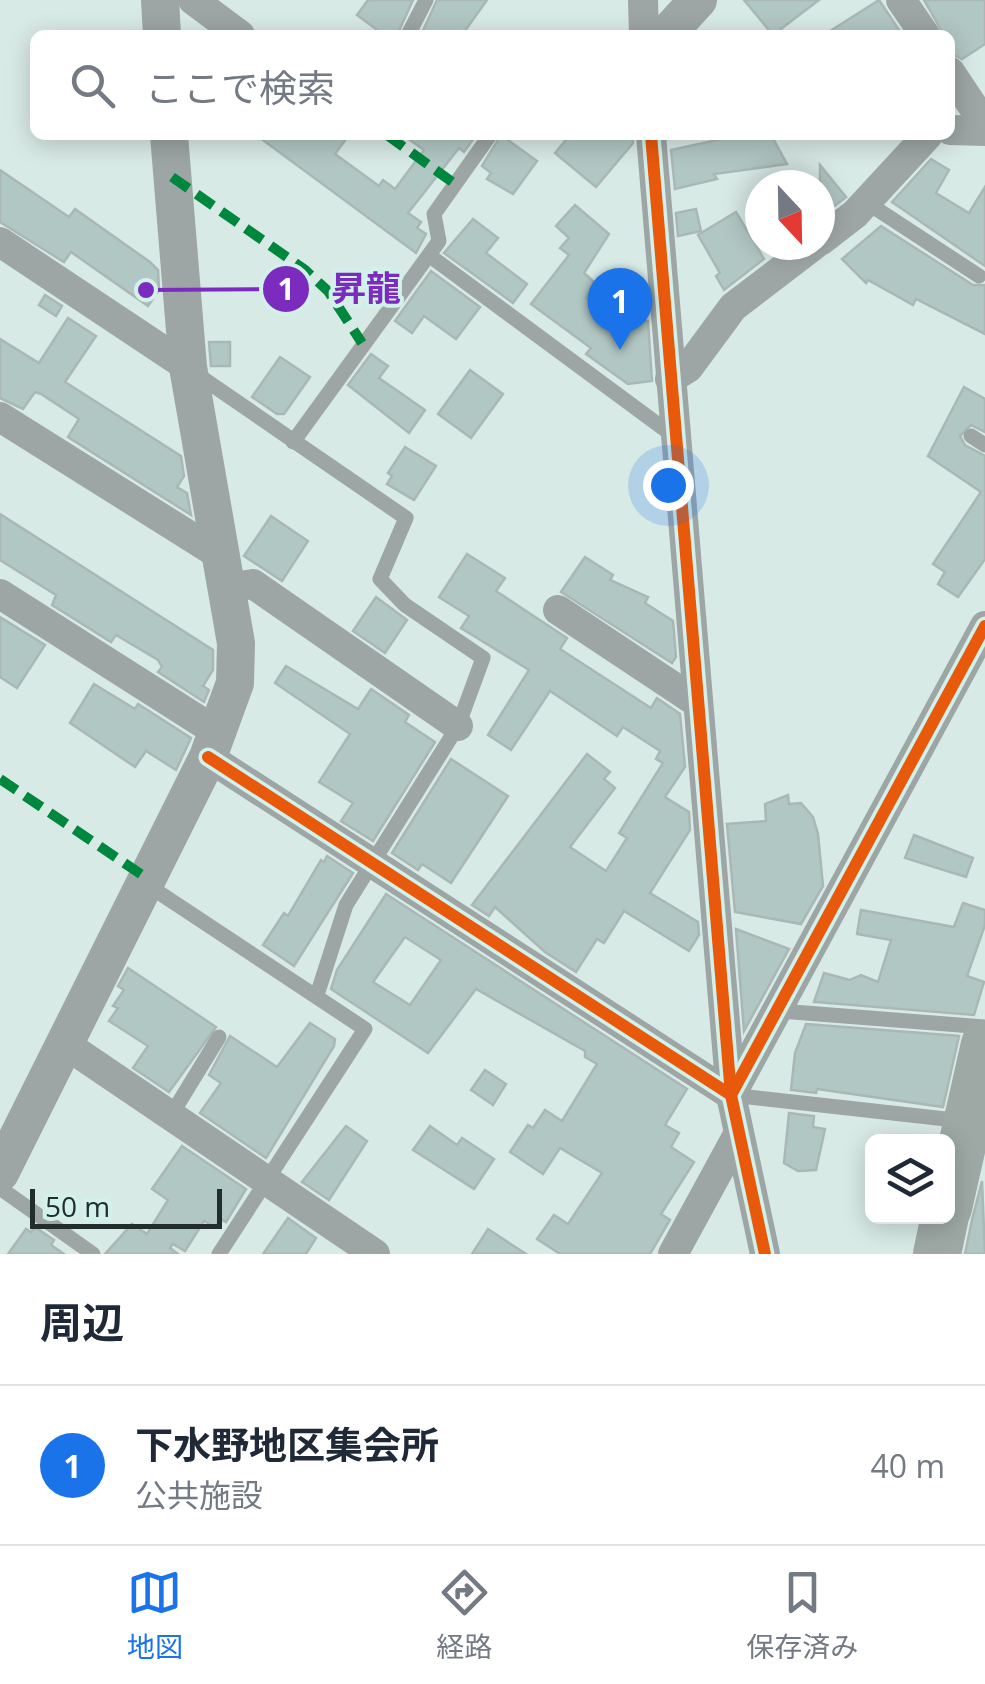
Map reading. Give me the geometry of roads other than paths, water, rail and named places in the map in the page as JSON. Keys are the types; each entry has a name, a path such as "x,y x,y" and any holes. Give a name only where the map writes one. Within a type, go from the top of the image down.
{"main road":[{"path":"955,1178 985,1046"},
{"path":"936,1254 944,1224"}],"street":[{"path":"160,0 162,30"},
{"path":"193,0 233,30"},
{"path":"643,0 644,30"},
{"path":"671,30 698,0"},
{"path":"901,0 922,30"},
{"path":"955,80 985,128 955,130"},
{"path":"0,1174 212,745 235,683 236,660 224,572 188,367 169,140"},
{"path":"650,140 731,1095 765,1254"},
{"path":"835,228 866,202 923,140"},
{"path":"0,242 188,367"},
{"path":"670,379 688,368 733,307 795,260"},
{"path":"0,417 224,572 253,584 458,726"},
{"path":"0,594 372,860 731,1095"},
{"path":"558,610 698,704"},
{"path":"731,1095 780,1011 985,626"},
{"path":"64,1044 376,1254"},
{"path":"672,1254 739,1133"}],"lane":[{"path":"411,30 426,0"},
{"path":"293,442 367,334 430,256 439,241 434,214 486,140"},
{"path":"866,202 979,276"},
{"path":"430,256 675,437"},
{"path":"188,367 406,518 380,579 405,605 483,658 458,726 346,905 317,995"},
{"path":"143,882 365,1028 219,1254"},
{"path":"780,1011 985,1027"},
{"path":"170,1117 219,1036"},
{"path":"731,1095 968,1122"},
{"path":"0,1188 93,1254"}],"place":[{"name":"昇龍","path":"146,290"},
{"name":"下水野地区集会所","path":"620,350"}]}
